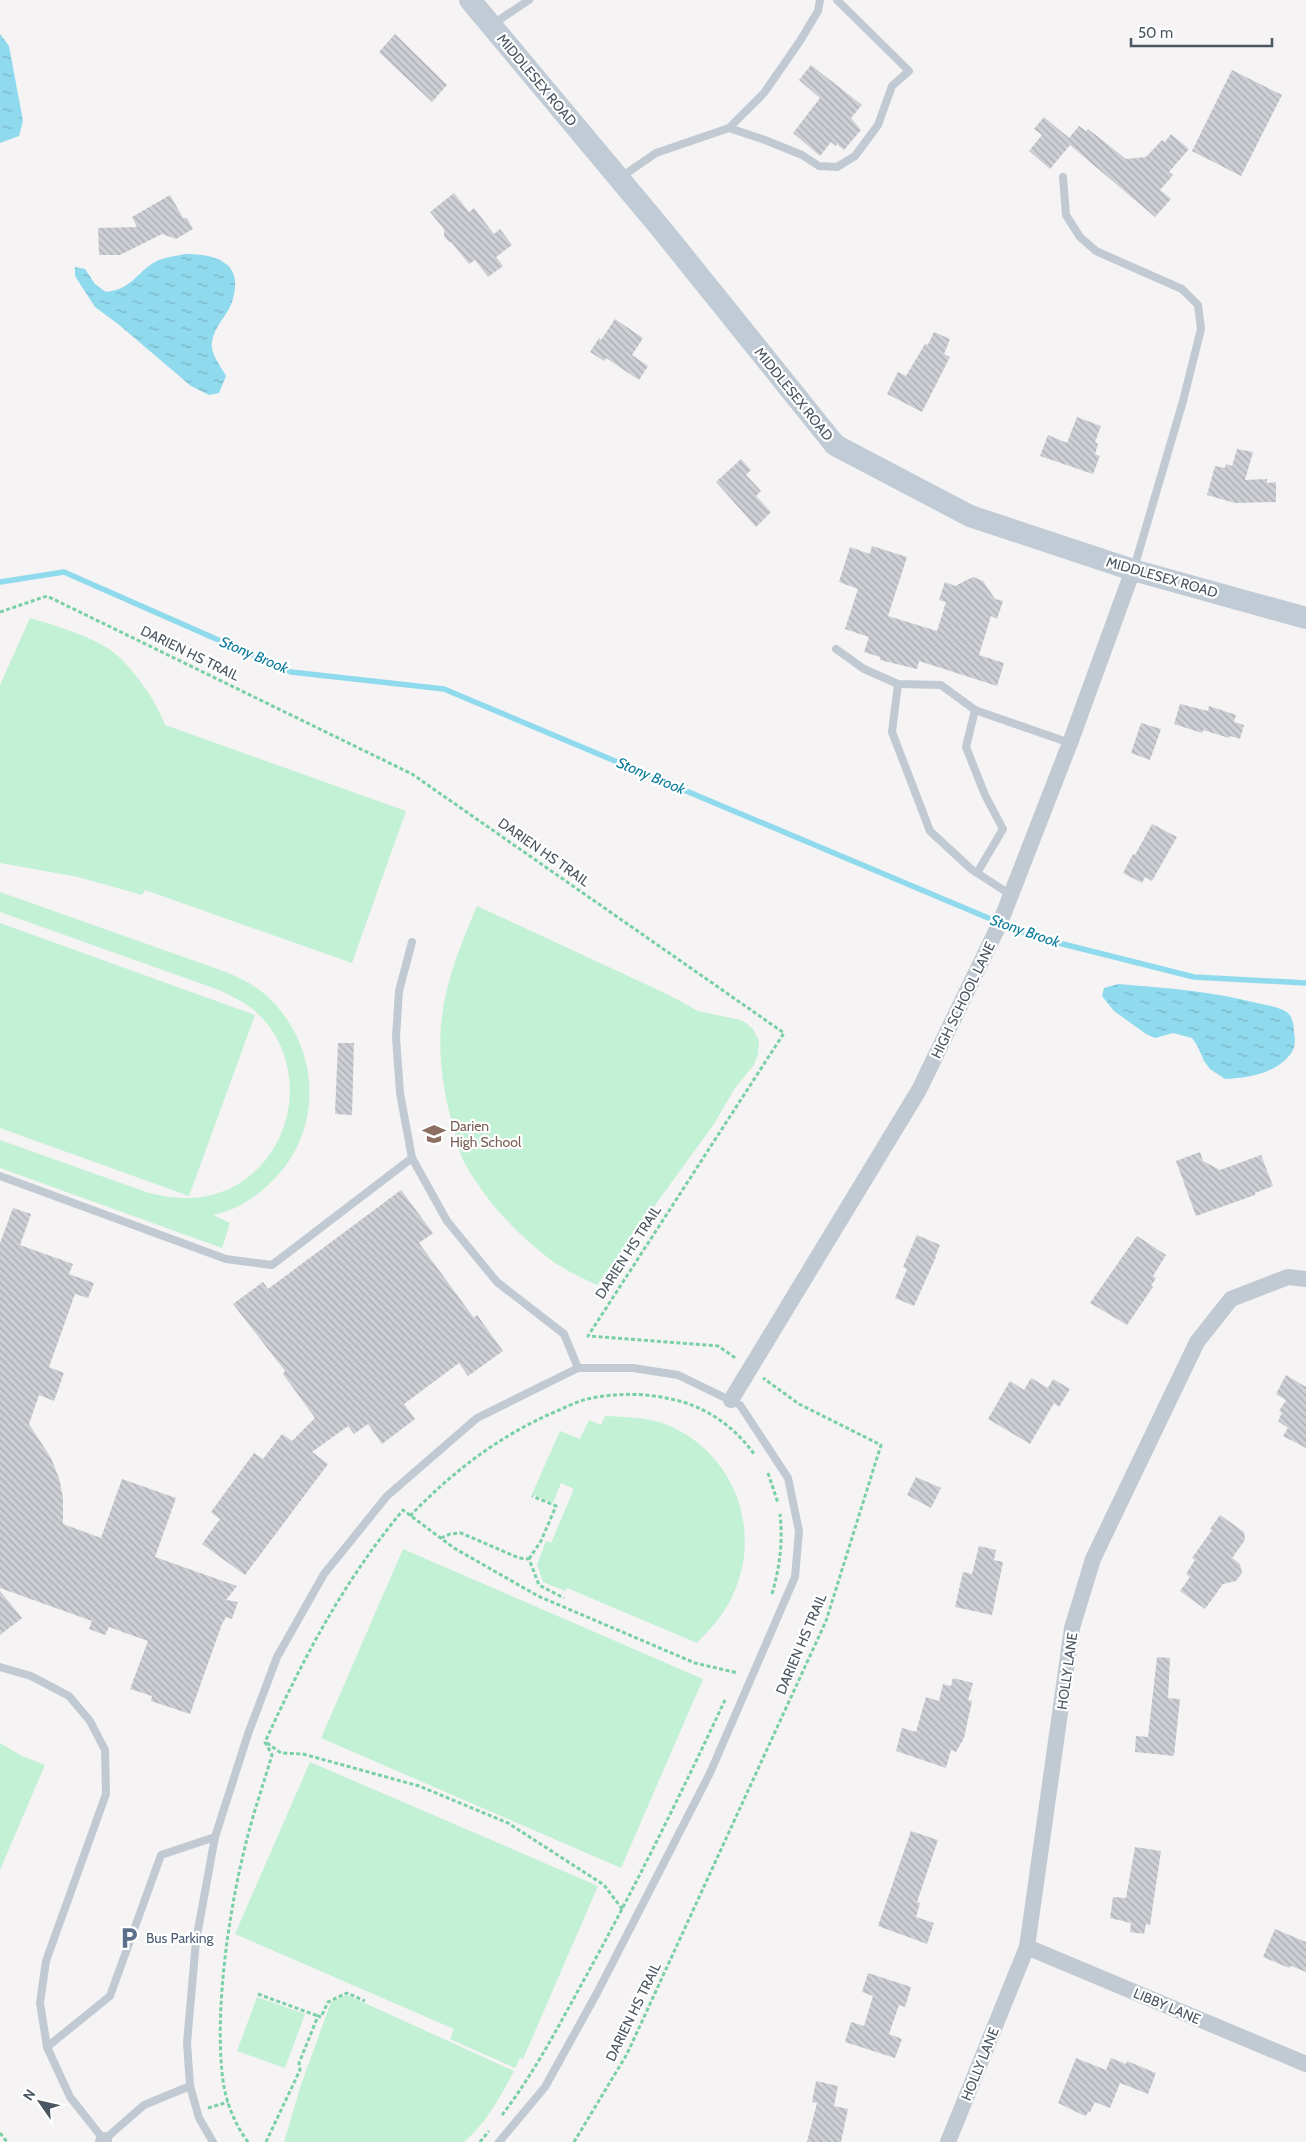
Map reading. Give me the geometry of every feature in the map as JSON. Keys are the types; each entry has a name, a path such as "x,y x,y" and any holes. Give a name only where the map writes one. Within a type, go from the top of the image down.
{"main road":[{"name":"MIDDLESEX ROAD","path":"470,0 619,178 835,445 970,516 1133,570 1306,618"}],"street":[{"name":"HIGH SCHOOL LANE","path":"731,1400 919,1090 1000,923 1070,743 1133,570"},
{"name":"HOLLY LANE","path":"948,2142 1028,1948 1072,1628 1093,1560 1197,1342 1231,1299 1288,1277 1306,1279"},
{"name":"LIBBY LANE","path":"1028,1948 1306,2064"}],"lane":[{"path":"491,25 529,0"},
{"path":"619,178 656,154 729,128 764,93 800,41 818,11 820,0"},
{"path":"729,128 802,155 818,166 837,167 855,156 878,125 892,86 909,71 837,0"},
{"path":"1063,177 1066,216 1080,237 1096,251 1182,289 1198,305 1201,329 1183,401 1133,570"},
{"path":"836,649 864,669 898,684 941,685 975,710 1070,743"},
{"path":"898,684 892,732 930,830 977,873 1011,896"},
{"path":"975,710 966,747 985,796 1003,829 977,873"},
{"path":"412,942 399,991 396,1038 400,1093 412,1158 447,1221 497,1282 564,1334 578,1368"},
{"path":"0,1176 226,1259 272,1265 412,1158"},
{"path":"212,2142 199,2118 190,2086 187,2043 196,1941 215,1837 248,1734 277,1657 324,1574 387,1496 477,1418 578,1368 632,1368 678,1375 740,1404 788,1478 800,1531 795,1577 710,1773 597,1993 544,2087 499,2142"},
{"path":"0,1667 31,1676 69,1696 90,1721 105,1750 106,1794 46,1961 40,2003 47,2047 70,2097 103,2141 144,2105 190,2086"},
{"path":"47,2047 110,1996 161,1855 215,1837"}],"path":[{"name":"DARIEN HS TRAIL","path":"0,612 47,596 412,774 784,1033 588,1336 718,1346 798,1404 881,1445 826,1621 627,2054 574,2142"},
{"path":"410,1516 459,1469 495,1444 540,1418 590,1398 621,1394 659,1396 682,1401 705,1411 731,1427 745,1441 756,1457"},
{"path":"768,1473 780,1506 783,1536 780,1568 771,1596"},
{"path":"529,1559 541,1541 556,1506 532,1496"},
{"path":"265,1742 294,1678 343,1590 402,1510 454,1548 538,1596 695,1663 738,1673"},
{"path":"440,1539 450,1534 461,1533 519,1558 529,1559"},
{"path":"529,1559 539,1585 564,1598"},
{"path":"734,1681 742,1664"},
{"path":"498,2120 537,2065 623,1910 726,1698"},
{"path":"258,1737 281,1753 303,1754 419,1786 508,1823 604,1885 623,1910"},
{"path":"248,2142 232,2114 222,2072 222,2001 228,1938 248,1836 272,1755 265,1742"},
{"path":"258,1994 322,2017 328,2002 347,1993 365,2000"},
{"path":"266,2142 300,2070 299,2063 318,2016"},
{"path":"208,2108 228,2102"},
{"path":"480,2142 492,2128"},
{"path":"0,2133 7,2142"}],"green space":[{"path":"30,618 83,636 112,651 127,665 143,685 165,725 406,811 352,963 145,890 142,895 78,877 0,863 0,685"},
{"path":"0,892 226,972 259,990 269,998 286,1019 299,1042 307,1066 310,1091 307,1117 300,1141 287,1164 269,1184 243,1204 213,1215 230,1223 222,1248 0,1168 0,1140 149,1193 190,1198 221,1192 231,1188 253,1173 270,1153 282,1131 289,1106 289,1080 284,1055 273,1032 255,1011 238,999 219,990 0,912"},
{"path":"477,906 669,995 698,1011 741,1020 753,1029 759,1041 758,1055 753,1066 735,1088 714,1124 597,1285 571,1273 547,1257 522,1236 489,1200 460,1154 443,1081 440,1040 449,980"},
{"path":"0,923 255,1015 189,1196 0,1128"},
{"path":"605,1416 651,1420 665,1424 690,1437 710,1454 726,1475 737,1498 744,1523 745,1549 740,1575 727,1607 697,1643 567,1588 565,1591 543,1582 537,1565 546,1541 551,1543 574,1489 561,1483 553,1503 532,1494 560,1431 580,1439 589,1420 601,1425"},
{"path":"403,1549 703,1679 621,1868 321,1738"},
{"path":"0,1743 22,1756 45,1765 0,1870"},
{"path":"310,1762 598,1886 523,2059 520,2058 515,2068 450,2039 454,2029 235,1934"},
{"path":"347,1995 514,2071 486,2118 464,2142 284,2142 301,2085 331,2002"},
{"path":"257,1997 305,2014 285,2068 237,2051"}],"water":[{"path":"0,34 9,46 23,121 19,136 0,143"},
{"path":"185,254 216,258 231,269 234,276 233,299 212,341 214,355 226,376 219,393 209,395 191,386 95,307 75,276 75,267 85,269 95,284 106,292 122,288 155,262"},
{"path":"1118,984 1205,993 1278,1008 1289,1014 1291,1018 1295,1039 1294,1049 1282,1063 1267,1071 1242,1078 1225,1079 1210,1069 1192,1038 1173,1033 1155,1038 1146,1034 1114,1011 1102,996 1104,988"}],"building":[{"path":"395,34 447,85 432,102 379,52"},
{"path":"811,65 862,105 851,118 861,130 844,150 831,142 820,156 793,133 820,98 799,80"},
{"path":"1232,70 1282,95 1241,176 1192,151"},
{"path":"1044,117 1069,138 1079,126 1086,131 1088,129 1126,159 1146,157 1162,140 1165,142 1171,134 1189,149 1169,172 1173,175 1160,190 1171,199 1155,217 1070,145 1050,169 1029,151 1042,135 1034,129"},
{"path":"454,193 469,212 474,208 494,234 500,229 512,245 496,257 503,266 488,277 475,260 469,264 449,242 444,236 444,229 430,212"},
{"path":"170,195 183,218 187,218 193,229 176,239 162,234 120,255 99,255 98,228 137,227 132,217"},
{"path":"615,319 643,338 632,355 648,366 639,380 606,358 604,361 590,352 599,338 601,340"},
{"path":"934,332 950,339 944,354 950,357 922,412 887,394 898,372 906,376 925,344 928,345"},
{"path":"1077,417 1101,426 1095,442 1098,444 1095,454 1100,456 1093,474 1040,456 1048,435 1067,443"},
{"path":"1237,449 1253,452 1245,480 1267,479 1267,483 1276,482 1276,502 1235,503 1207,495 1215,466 1225,468 1226,464 1232,466"},
{"path":"741,459 751,470 746,475 761,491 756,496 771,512 756,527 716,482"},
{"path":"872,546 907,557 888,616 937,631 946,602 939,600 945,582 955,586 973,577 983,581 995,599 1003,601 997,619 991,616 979,655 1004,663 997,686 919,661 917,669 880,660 880,657 864,652 869,637 845,629 858,589 839,582 850,547 870,554"},
{"path":"1180,704 1208,711 1209,706 1236,715 1234,722 1244,725 1240,739 1230,736 1229,738 1203,730 1202,733 1174,724"},
{"path":"1141,723 1161,729 1150,760 1131,753"},
{"path":"1152,824 1177,837 1152,881 1145,877 1142,883 1123,873"},
{"path":"338,1043 354,1043 352,1115 335,1114"},
{"path":"1200,1152 1203,1161 1220,1170 1261,1155 1273,1186 1255,1193 1255,1195 1196,1216 1176,1161"},
{"path":"401,1190 433,1233 419,1243 474,1318 477,1315 503,1351 468,1376 459,1363 404,1404 415,1419 382,1444 368,1424 354,1434 348,1426 312,1452 328,1464 245,1575 202,1544 220,1519 211,1512 254,1453 263,1459 282,1434 292,1441 315,1418 283,1374 285,1371 233,1304 263,1282 268,1289"},
{"path":"13,1208 31,1214 20,1245 73,1264 69,1274 94,1283 88,1298 75,1294 49,1367 64,1373 54,1401 39,1395 29,1424 51,1458 59,1478 63,1498 63,1524 101,1538 122,1479 176,1498 155,1557 237,1586 226,1600 238,1602 232,1619 226,1617 222,1624 190,1714 151,1701 152,1696 130,1689 148,1641 109,1627 105,1635 89,1629 92,1621 0,1588 0,1243"},
{"path":"917,1235 940,1245 914,1306 895,1298 907,1269 903,1267"},
{"path":"1137,1236 1166,1255 1153,1276 1156,1278 1151,1286 1153,1287 1127,1325 1090,1303"},
{"path":"1286,1375 1306,1387 1306,1448 1283,1436 1288,1428 1278,1421 1282,1413 1279,1411 1286,1400 1276,1394"},
{"path":"1031,1378 1048,1388 1053,1379 1070,1389 1059,1407 1054,1403 1030,1444 988,1419 1010,1381 1024,1390"},
{"path":"916,1477 941,1488 931,1508 907,1495"},
{"path":"1220,1515 1244,1532 1245,1540 1232,1558 1240,1564 1242,1573 1236,1581 1223,1584 1205,1609 1180,1591 1190,1577 1186,1574 1195,1560 1192,1558"},
{"path":"979,1546 996,1550 994,1560 1003,1562 992,1615 955,1607 963,1572 972,1574"},
{"path":"0,1591 22,1618 0,1635"},
{"path":"1157,1657 1170,1658 1168,1698 1180,1699 1174,1756 1135,1752 1136,1736 1148,1737"},
{"path":"953,1678 973,1683 968,1700 972,1701 964,1738 956,1752 951,1750 946,1768 896,1751 902,1728 916,1732 926,1697 939,1701 943,1684 951,1686"},
{"path":"911,1831 938,1840 917,1902 920,1903 916,1917 934,1923 927,1944 878,1926"},
{"path":"1135,1847 1161,1851 1150,1925 1146,1924 1144,1934 1130,1932 1131,1923 1110,1918 1113,1897 1126,1898"},
{"path":"1275,1929 1306,1942 1306,1972 1291,1966 1289,1968 1263,1957"},
{"path":"868,1973 911,1987 905,2007 899,2005 889,2034 902,2039 895,2058 845,2042 851,2022 864,2026 873,1996 862,1992"},
{"path":"1076,2058 1106,2070 1111,2058 1126,2064 1127,2061 1156,2073 1148,2094 1120,2083 1110,2108 1095,2102 1090,2112 1085,2116 1058,2103"},
{"path":"816,2081 838,2086 834,2106 848,2109 841,2142 807,2142 817,2103 812,2102"}],"waterway":[{"name":"Stony Brook","path":"0,582 64,572 291,672 444,689 1031,936 1194,977 1306,983"}],"place":[{"name":"Darien High School","path":"434,1134"},
{"name":"Bus Parking","path":"129,1938"}]}
